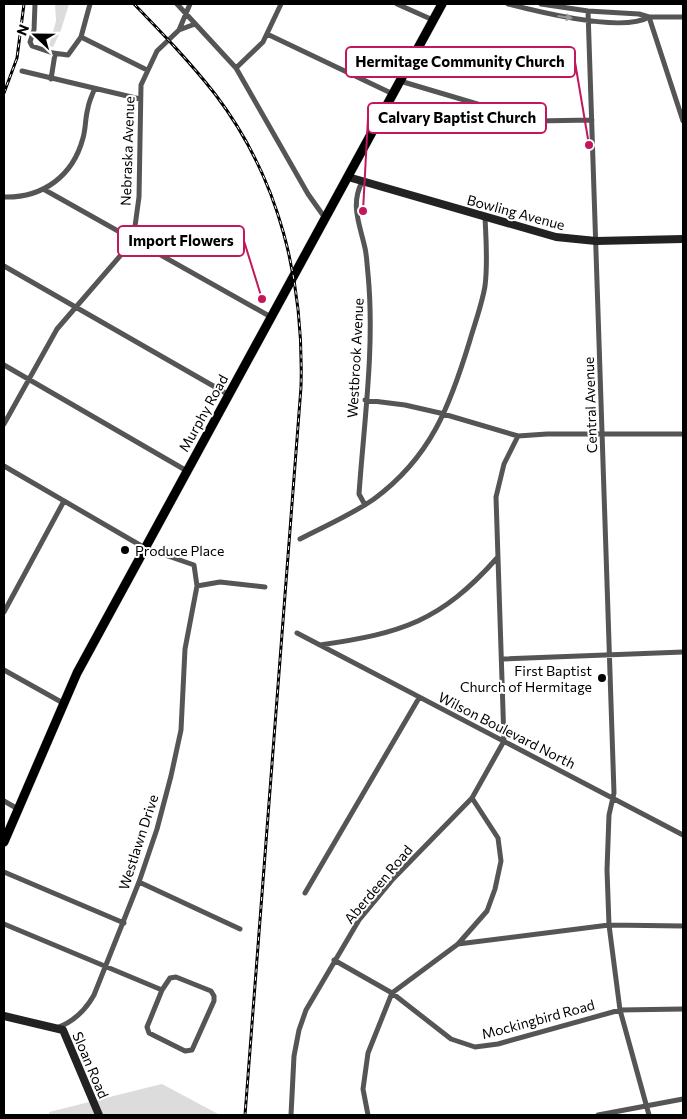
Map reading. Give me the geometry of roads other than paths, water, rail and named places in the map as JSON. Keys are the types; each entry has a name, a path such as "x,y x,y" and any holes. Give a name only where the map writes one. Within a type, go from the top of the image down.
{"main road":[{"name":"Murphy Road","path":"4,842 77,673 442,4"}],"street":[{"path":"35,4 34,30 30,42 35,47 55,54 68,55 81,37 90,4"},
{"path":"177,4 236,68 308,194 325,218"},
{"path":"179,30 190,4"},
{"path":"236,68 258,47 267,34 281,4"},
{"path":"398,4 433,20"},
{"path":"508,4 555,16 589,20 640,22 649,18 683,17"},
{"path":"541,4 588,11 639,14 649,18 683,121"},
{"name":"Central Avenue","path":"588,11 614,799 609,815 607,870 609,925 620,1010 649,1115"},
{"path":"179,30 195,24"},
{"name":"Nebraska Avenue","path":"133,241 139,197 141,85 157,52 179,30"},
{"path":"267,34 393,94"},
{"path":"81,37 147,70"},
{"path":"51,79 55,54"},
{"path":"22,71 94,90 140,99"},
{"path":"400,81 535,121 592,120"},
{"path":"4,197 45,190 66,171 76,156 83,138 87,110 94,90"},
{"name":"Bowling Avenue","path":"348,177 556,237 596,241 683,239"},
{"name":"Westbrook Avenue","path":"362,182 355,200 355,211 366,251 370,296 370,350 359,494 365,505"},
{"path":"45,190 271,317"},
{"path":"300,539 365,505 401,475 420,455 445,414 464,359 485,286 485,217"},
{"path":"4,424 48,343 75,307 121,257 133,241"},
{"path":"4,266 229,395"},
{"path":"4,365 187,470"},
{"path":"365,400 405,405 445,414 518,436 548,434 683,434"},
{"path":"504,741 503,659 497,558 496,497 504,464 518,436"},
{"path":"4,466 145,548 194,565 197,586 220,582 265,588"},
{"path":"4,612 64,501"},
{"path":"320,645 369,638 399,630 422,620 458,597 497,558"},
{"name":"Westlawn Drive","path":"56,1028 70,1023 86,1008 107,966 160,820 181,730 186,649 197,586"},
{"name":"Wilson Boulevard North","path":"297,634 683,835"},
{"path":"503,659 683,652"},
{"path":"4,670 63,703"},
{"path":"305,893 419,698"},
{"name":"Aberdeen Road","path":"291,1115 294,1056 299,1030 306,1010 334,960 359,920 393,879 472,798 504,741"},
{"path":"368,1115 363,1089 368,1053 392,993 458,944 487,911 496,889 501,860 498,838 472,798"},
{"path":"4,801 18,809"},
{"path":"4,872 124,923"},
{"path":"139,882 240,929"},
{"path":"4,924 162,990"},
{"path":"458,944 609,925 683,926"},
{"name":"Mockingbird Road","path":"334,960 392,993 451,1039 475,1047 498,1044 620,1010 683,1009"},
{"path":"176,977 210,991 214,996 214,1002 192,1050 185,1051 149,1033 147,1027 162,990 170,978 176,977"},
{"path":"4,1016 56,1028"},
{"name":"Sloan Road","path":"56,1028 63,1030 67,1037 99,1115"},
{"path":"598,1115 647,1104 683,1099"}],"railway":[{"path":"4,93 17,58 24,4"},
{"path":"134,4 186,59 215,94 237,127 256,161 272,196 284,233 298,309 301,387 245,1115"}],"place":[{"name":"Hermitage Community Church","path":"589,145"},
{"name":"Calvary Baptist Church","path":"363,211"},
{"name":"Import Flowers","path":"262,299"},
{"name":"Produce Place","path":"125,550"},
{"name":"First Baptist Church of Hermitage","path":"602,678"}]}
